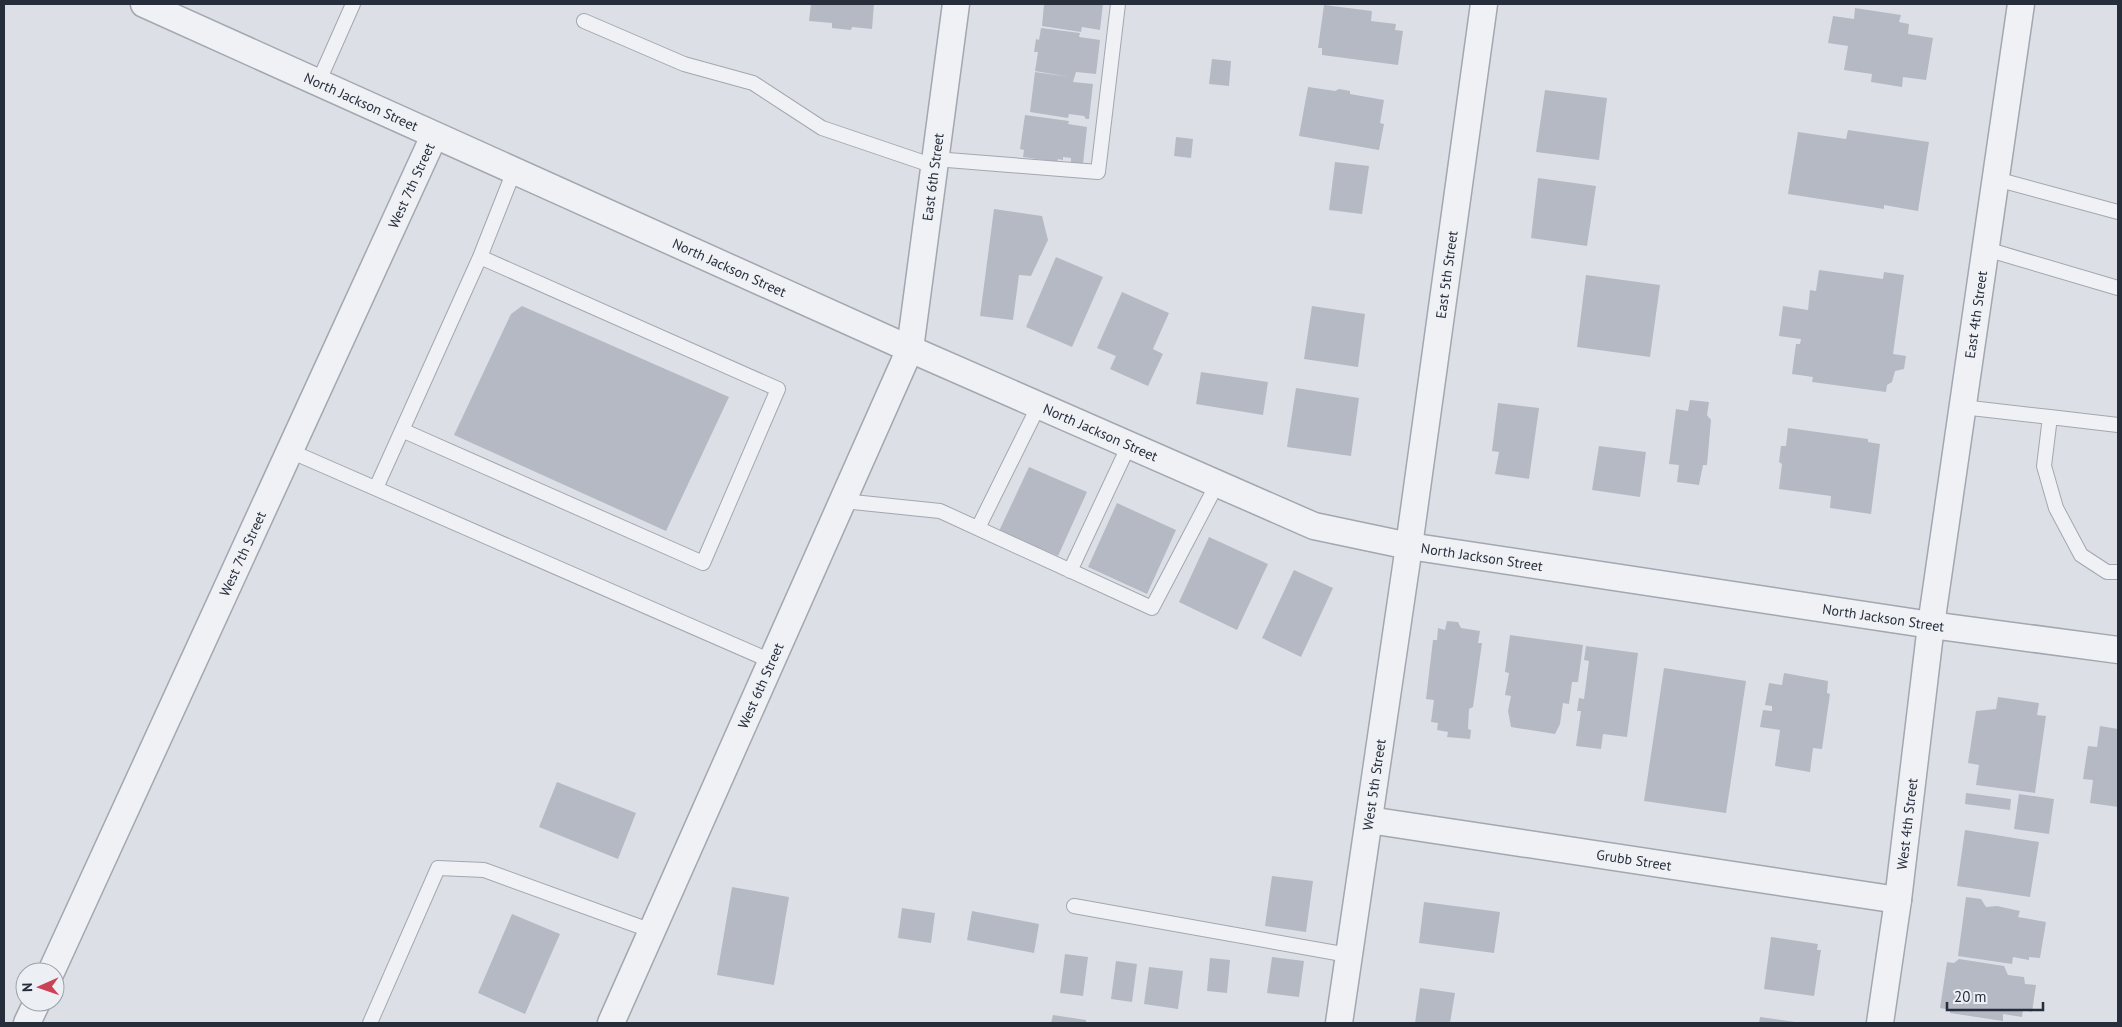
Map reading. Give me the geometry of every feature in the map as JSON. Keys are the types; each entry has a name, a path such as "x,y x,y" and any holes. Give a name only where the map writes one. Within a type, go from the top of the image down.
{"street":[{"name":"East 6th Street","path":"910,349 956,4"},
{"name":"East 5th Street","path":"1409,546 1484,4"},
{"name":"East 4th Street","path":"1931,625 2021,4"},
{"name":"North Jackson Street","path":"154,6 434,136 910,349 1314,526 1409,546 1931,625 2118,650"},
{"name":"West 7th Street","path":"55,962 434,136"},
{"name":"West 6th Street","path":"611,1023 910,349"},
{"name":"West 5th Street","path":"1339,1023 1409,546"},
{"name":"West 4th Street","path":"1880,1023 1898,900 1931,625"},
{"name":"Grubb Street","path":"1369,820 1898,900"}],"lane":[{"path":"318,83 353,4"},
{"path":"584,22 684,64 753,83 822,128 935,163 1098,172 1118,4"},
{"path":"376,488 404,431 480,257 514,171"},
{"path":"1996,179 2118,212"},
{"path":"1986,249 2118,288"},
{"path":"404,431 703,563 778,389 480,257"},
{"path":"978,528 1039,405"},
{"path":"1962,407 2118,425"},
{"path":"2050,417 2044,466 2056,508 2082,555 2107,572 2118,572"},
{"path":"1070,571 1129,445"},
{"path":"290,451 771,661"},
{"path":"843,501 940,511 1152,608 1217,484"},
{"path":"370,1023 438,868 484,870 652,931"},
{"path":"1074,906 1348,954"}],"building":[{"path":"811,4 874,4 872,29 852,27 851,30 832,28 832,23 809,21"},
{"path":"1044,4 1103,4 1100,30 1082,27 1081,32 1042,26"},
{"path":"1324,5 1372,11 1371,21 1396,24 1395,30 1403,31 1398,65 1322,55 1322,48 1318,48"},
{"path":"1855,8 1901,15 1899,22 1909,24 1908,34 1933,38 1926,80 1903,77 1902,87 1871,82 1872,74 1844,70 1848,46 1828,43 1833,16 1854,19"},
{"path":"1041,28 1080,33 1079,37 1100,40 1096,74 1076,72 1073,82 1093,84 1089,119 1086,119 1084,116 1069,114 1068,118 1030,112 1035,72 1070,77 1035,71 1038,52 1034,52 1036,39 1039,40"},
{"path":"1212,59 1231,61 1229,86 1209,84"},
{"path":"1308,87 1335,91 1339,89 1350,91 1350,94 1384,100 1380,123 1384,124 1379,150 1299,136"},
{"path":"1545,90 1607,98 1599,160 1536,152"},
{"path":"1025,115 1069,121 1068,124 1087,127 1083,164 1071,162 1071,158 1063,157 1063,160 1058,159 1057,162 1023,157 1024,150 1020,149"},
{"path":"1848,130 1929,142 1918,211 1884,205 1884,209 1788,194 1798,132 1846,139"},
{"path":"1176,137 1193,139 1191,158 1174,156"},
{"path":"1335,162 1369,166 1362,214 1329,210"},
{"path":"1538,178 1596,186 1587,246 1531,238"},
{"path":"994,209 1042,216 1048,240 1031,276 1019,275 1013,320 980,316"},
{"path":"1056,257 1103,277 1072,347 1026,327"},
{"path":"1819,270 1883,279 1884,272 1904,275 1893,354 1906,356 1904,369 1895,371 1892,382 1887,385 1886,392 1812,382 1813,377 1792,374 1796,344 1800,344 1801,339 1779,336 1783,306 1808,310 1810,290 1816,291"},
{"path":"1586,275 1660,285 1650,357 1577,347"},
{"path":"1122,292 1169,313 1153,349 1163,354 1148,386 1110,369 1116,356 1097,348"},
{"path":"522,306 729,397 666,531 454,435 511,314"},
{"path":"1312,306 1365,314 1358,367 1304,359"},
{"path":"1201,372 1268,382 1263,415 1196,404"},
{"path":"1296,388 1359,398 1351,456 1287,447"},
{"path":"1690,400 1709,402 1707,415 1711,420 1707,465 1703,465 1699,485 1677,482 1679,465 1669,464 1676,409 1688,411"},
{"path":"1498,403 1539,408 1529,479 1495,474 1499,452 1492,451"},
{"path":"1788,428 1868,439 1868,442 1880,444 1871,514 1830,508 1831,496 1779,489 1782,464 1779,462 1781,446 1786,446"},
{"path":"1599,446 1646,452 1640,497 1592,490"},
{"path":"1029,467 1087,492 1058,556 999,531"},
{"path":"1117,503 1176,530 1147,594 1088,567"},
{"path":"1209,537 1268,564 1237,630 1179,602"},
{"path":"1294,570 1333,588 1301,657 1262,638"},
{"path":"1447,621 1458,622 1461,628 1480,631 1478,643 1482,643 1473,707 1469,709 1468,729 1471,730 1470,739 1447,737 1448,732 1437,730 1438,723 1431,722 1434,700 1426,699 1433,640 1437,640 1438,628 1445,630"},
{"path":"1510,635 1583,645 1578,682 1572,682 1569,704 1563,703 1560,724 1555,734 1511,727 1508,711 1511,696 1505,695 1509,673 1505,672"},
{"path":"1586,646 1638,653 1627,737 1603,734 1601,749 1576,746 1581,711 1577,711 1579,698 1584,699 1589,661 1584,660"},
{"path":"1664,668 1746,681 1726,813 1644,801"},
{"path":"1784,673 1828,681 1827,693 1830,694 1822,749 1813,748 1810,772 1775,766 1780,730 1760,727 1763,710 1772,711 1772,706 1765,705 1769,683 1782,685"},
{"path":"1998,697 2039,703 2037,715 2046,716 2035,793 1976,785 1979,765 1968,763 1976,711 1996,709"},
{"path":"2100,726 2118,729 2118,807 2090,803 2093,780 2083,779 2088,746 2097,747"},
{"path":"557,782 636,813 618,859 539,827"},
{"path":"1966,793 2011,799 2010,810 1965,804"},
{"path":"2019,794 2054,799 2049,834 2014,829"},
{"path":"1965,830 2039,842 2030,897 1957,886"},
{"path":"1272,876 1313,881 1306,932 1265,926"},
{"path":"732,887 789,897 774,985 717,975"},
{"path":"1966,897 1981,899 1986,907 1997,906 2020,911 2018,917 2046,922 2040,958 2029,957 2029,960 2013,957 2012,964 1958,956"},
{"path":"1424,902 1500,912 1494,953 1419,943"},
{"path":"902,908 935,913 931,943 898,938"},
{"path":"972,911 1039,924 1034,953 967,940"},
{"path":"512,914 560,934 525,1014 478,993"},
{"path":"1771,937 1818,944 1817,950 1821,950 1814,996 1764,989"},
{"path":"1065,954 1088,957 1083,996 1060,993"},
{"path":"1272,957 1304,961 1299,997 1267,993"},
{"path":"1210,958 1230,960 1227,993 1207,991"},
{"path":"1959,959 2004,966 2008,975 2024,977 2025,984 2036,985 2032,1012 2023,1010 2022,1017 2003,1014 2003,1021 1950,1013 1950,1010 1940,1008 1947,962 1954,963"},
{"path":"1116,961 1137,964 1132,1002 1111,999"},
{"path":"1149,967 1183,971 1178,1009 1144,1004"},
{"path":"1420,988 1455,993 1450,1023 1415,1023"},
{"path":"1053,1015 1086,1020 1086,1023 1051,1023"},
{"path":"1760,1017 1795,1022 1759,1023"}]}
